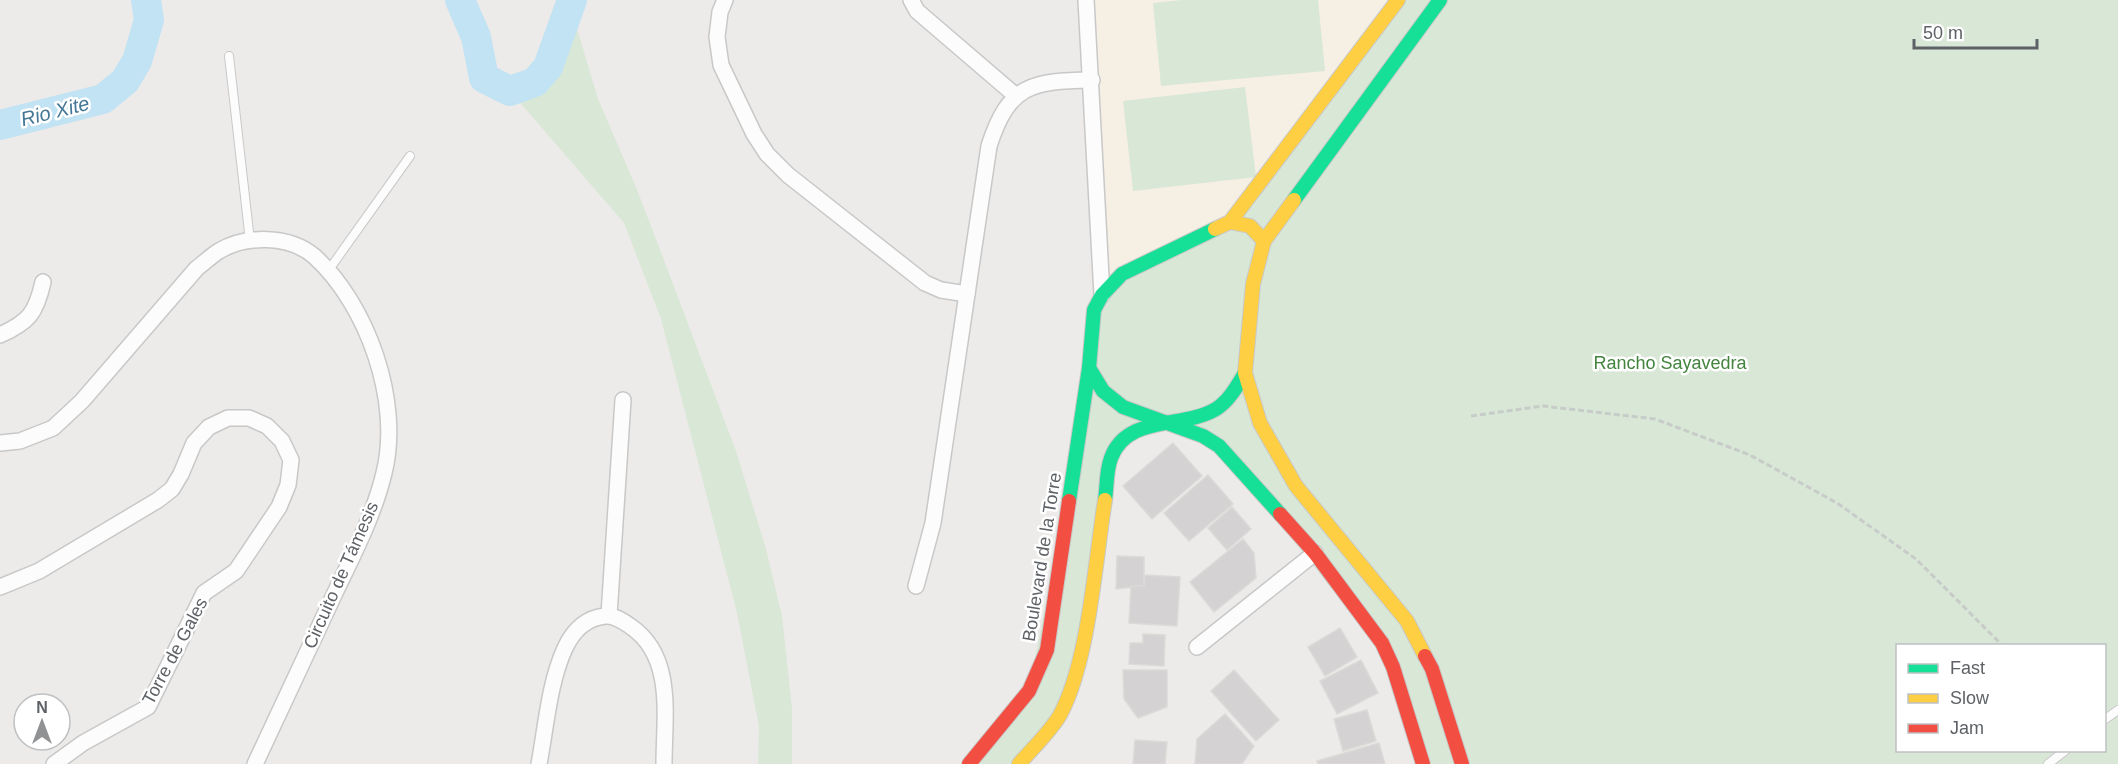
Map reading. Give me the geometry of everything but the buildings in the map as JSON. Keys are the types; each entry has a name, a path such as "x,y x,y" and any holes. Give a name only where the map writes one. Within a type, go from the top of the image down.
{"street":[{"path":"725,0 720,12 717,37 721,65 754,134 767,154 788,175 925,284 941,290 966,294"},
{"path":"911,0 917,11 1016,95"},
{"path":"1086,0 1102,295"},
{"path":"1230,222 1398,0"},
{"path":"1440,0 1264,241 1253,284 1245,373 1260,423 1296,486 1407,621 1432,669 1462,764"},
{"path":"916,586 933,523 989,146 998,118 1016,95 1035,85 1056,81 1092,80"},
{"path":"1264,241 1257,229 1244,222 1230,222 1122,274 1102,295 1094,310 1089,368 1103,391 1123,407 1203,436 1219,446 1315,553 1382,644 1393,667 1424,764"},
{"name":"Circuito de Támesis","path":"0,443 20,441 52,428 82,401 197,268 220,251 250,241 281,241 311,254 340,282 377,359 384,385 388,428 385,471 370,518 255,764"},
{"path":"0,335 22,325 38,305 43,282"},
{"name":"Boulevard de la Torre","path":"969,764 1029,691 1047,650 1089,368"},
{"path":"1019,764 1059,717 1071,691 1082,647 1111,458 1121,439 1164,421 1192,418 1213,411 1228,398 1245,373"},
{"path":"609,615 623,400"},
{"name":"Torre de Gales","path":"0,587 39,571 158,500 172,489 194,443 209,427 228,418 249,418 267,426 282,441 291,460 288,485 279,507 236,571 204,594 148,707 83,743 54,764"},
{"path":"1197,647 1315,553"},
{"path":"539,764 558,669 566,647 581,626 592,619 609,615 622,620 643,634 655,650 663,679 664,764"}],"lane":[{"path":"229,56 250,241"},
{"path":"328,271 410,156"},
{"path":"2048,764 2063,752"}],"path":[{"path":"1471,416 1543,406 1655,419 1750,455 1838,503 1916,559 2002,644"}],"shaded area":[{"path":"1084,0 1397,0 1230,221 1102,294"}],"green space":[{"path":"1181,0 1318,0 1325,71 1161,86 1153,3"},
{"name":"Rancho Sayavedra","path":"1398,0 2118,0 2118,764 1423,764 1393,667 1219,446 1165,421 1120,439 1071,691 1020,764 969,764 1029,691 1103,295 1230,222"},
{"path":"570,5 598,99 636,187 736,451 766,549 782,616 792,708 792,764 758,764 759,727 737,613 661,319 624,223 510,91 535,82 548,67"},
{"path":"1245,87 1256,177 1133,191 1123,101"}],"waterway":[{"name":"Rio Xite","path":"0,125 103,99 125,81 137,61 149,20 146,0"},
{"name":"Rio Xite","path":"460,0 476,37 484,78 510,91 535,82 548,67 572,0"}],"traffic: fast":[{"path":"1294,200 1440,0"},
{"path":"1069,501 1089,368 1094,310 1102,295 1122,274 1215,229"},
{"path":"1089,368 1103,391 1123,407 1203,436 1219,446 1280,514"},
{"path":"1105,500 1109,463 1119,444 1143,428 1188,419 1216,409 1229,398 1245,373"}],"traffic: slow":[{"path":"1215,229 1230,222 1398,0"},
{"path":"1294,200 1264,241 1253,284 1245,373 1260,423 1296,486 1407,621 1425,656"},
{"path":"1230,222 1250,226 1264,241"},
{"path":"1019,764 1056,721 1070,693 1090,611 1105,500"}],"traffic: jam":[{"path":"969,764 1029,691 1047,650 1069,501"},
{"path":"1280,514 1315,553 1382,643 1393,667 1423,764"},
{"path":"1425,656 1432,669 1462,764"}]}
